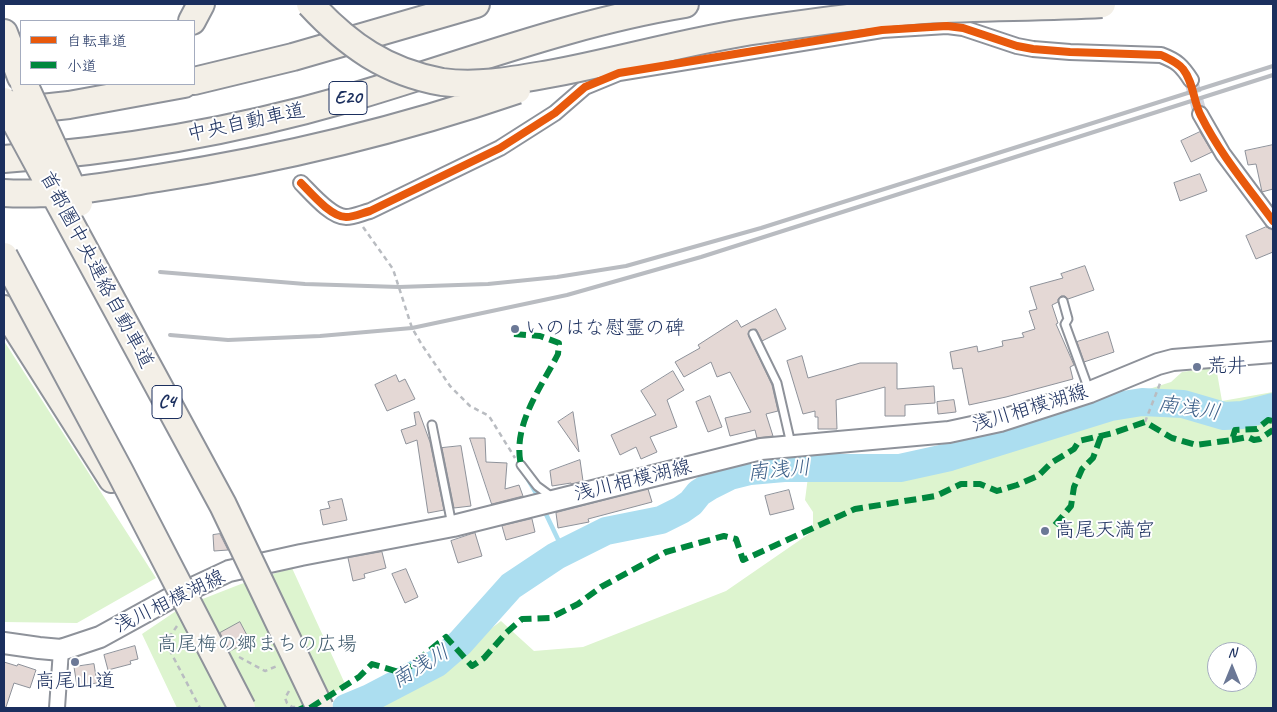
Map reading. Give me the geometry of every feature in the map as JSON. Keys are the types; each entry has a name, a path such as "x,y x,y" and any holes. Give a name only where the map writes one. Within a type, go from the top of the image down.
{"highway":[{"path":"193,20 201,4"},
{"path":"310,4 342,37 372,58 395,69 443,82 473,84 498,83 582,68 721,37 825,21 924,10 1102,4"},
{"path":"195,81 293,57 476,4"},
{"name":"中央自動車道","path":"4,159 44,156 186,137 238,126 346,99 519,44 685,4"},
{"path":"4,34 20,74"},
{"path":"4,193 38,193 109,186 280,155 430,118 582,68"},
{"path":"24,85 223,505"},
{"path":"4,88 29,85"},
{"path":"4,113 69,105 179,85"},
{"name":"首都圏中央連絡自動車道","path":"4,101 223,505 320,708"},
{"path":"4,256 120,472 242,708"},
{"path":"4,309 164,560"}],"main road":[{"name":"浅川相模湖線","path":"4,643 61,650 100,637 169,599 230,571 301,554 453,526 729,456 791,446 949,432 1000,421 1090,392 1132,374 1173,360 1273,352"}],"street":[{"path":"301,183 339,216 355,215 370,211 500,148 555,113 585,88 619,73 882,30 947,26 963,28 1017,46 1033,49 1161,56 1173,60 1183,68 1191,80"},
{"path":"1200,114 1223,154 1273,221"},
{"path":"57,708 61,650"}],"lane":[{"path":"1063,301 1068,319 1065,324 1090,392"},
{"path":"753,334 777,384 791,446"},
{"path":"432,425 453,526"},
{"path":"521,465 538,486 557,500"}],"path":[{"path":"355,215 393,269 412,328 422,345 450,386 470,406 488,416 500,432 510,452 521,465"},
{"path":"1145,422 1163,376"},
{"path":"181,622 168,639 168,648 200,708"}],"green space":[{"path":"4,341 156,578 77,623 4,622"},
{"path":"1216,367 1222,401 1273,392 1273,708 373,708 401,697 501,621 534,651 583,647 726,591 813,531 813,512 805,500 808,477 872,477 1171,382 1182,372"},
{"name":"高尾梅の郷まちの広場","path":"292,568 346,686 303,708 177,708 142,634 182,607 241,584"}],"building":[{"path":"1200,132 1212,152 1191,162 1181,141"},
{"path":"1273,145 1273,189 1262,192 1256,164 1248,165 1245,151"},
{"path":"1200,174 1207,191 1180,201 1174,183"},
{"path":"1266,227 1272,229 1273,252 1256,259 1246,236"},
{"path":"1085,266 1094,290 1068,299 1065,296 1061,296 1058,302 1052,305 1058,323 1056,324 1074,365 1070,367 1073,379 969,405 962,368 953,369 950,352 977,346 978,352 1003,346 1002,341 1024,337 1022,333 1035,329 1029,311 1037,309 1030,287 1063,278 1061,274"},
{"path":"776,309 786,329 762,341 756,329 750,330 748,334 772,385 778,411 766,414 773,436 757,438 755,430 730,436 725,418 751,412 730,372 717,377 711,362 684,377 675,362 700,348 698,345 737,320 741,327"},
{"path":"1108,332 1114,352 1084,362 1077,342"},
{"path":"802,356 808,378 860,363 897,363 897,389 934,386 935,403 905,405 905,416 885,416 885,387 836,400 837,429 818,429 818,417 815,417 815,411 803,414 787,361"},
{"path":"673,371 684,390 667,400 677,427 650,437 657,452 641,459 636,447 620,455 611,435 656,415 641,391"},
{"path":"396,375 399,382 405,379 415,399 387,411 375,385"},
{"path":"710,396 722,427 708,432 696,402"},
{"path":"954,400 956,412 938,414 937,402"},
{"path":"419,412 430,442 444,510 428,513 417,440 406,444 401,430 416,425 414,413"},
{"path":"573,412 579,452 558,422"},
{"path":"470,438 485,438 486,462 507,463 505,489 519,485 523,496 492,504"},
{"path":"461,446 471,506 454,508 442,448"},
{"path":"580,460 583,481 552,486 550,471"},
{"path":"648,489 652,502 588,519 589,522 558,528 556,513"},
{"path":"789,490 794,509 770,515 765,496"},
{"path":"342,499 347,520 323,525 320,510 330,508 328,502"},
{"path":"532,519 535,532 506,540 502,526"},
{"path":"475,533 482,556 458,563 451,541"},
{"path":"220,534 228,550 214,551 213,535"},
{"path":"382,552 386,568 364,574 365,578 353,581 348,558"},
{"path":"406,569 418,597 405,603 392,574"},
{"path":"240,622 250,641 230,651 220,633"},
{"path":"135,646 138,659 130,661 131,664 108,670 104,655"},
{"path":"4,662 36,670 30,688 14,683 6,707 4,706"},
{"path":"94,664 97,683 77,686 74,667"}],"waterway":[{"name":"南浅川","path":"346,708 370,698 437,663 460,643 511,586 556,556 606,531 661,520 691,503 699,493 730,476 750,471 784,468 900,468 950,457 1111,407 1142,402 1183,404 1224,416 1242,415 1273,407"},
{"path":"526,476 540,500"},
{"path":"544,510 564,552"}],"tunnel":[{"path":"1191,80 1200,114"}],"railway":[{"path":"160,272 305,284 399,287 488,284 557,277 626,266 761,228 1273,66"},
{"path":"170,335 228,340 320,336 412,328 567,295 701,257 1273,75"}],"marked path":[{"path":"514,334 540,336 559,343 558,354 536,394 524,421 519,450 521,465"},
{"path":"310,708 359,677 372,664 402,673 446,637 472,666 484,658 506,633 522,619 550,618 578,604 601,587 666,552 724,536 736,539 743,560 855,509 936,496 961,484 980,484 997,491 1017,485 1038,476 1051,463 1074,449 1079,441 1113,433 1145,422 1172,438 1196,445 1232,440 1235,430 1257,429 1268,420 1273,421"},
{"path":"1232,440 1248,437 1254,440 1260,439 1273,430"},
{"path":"1055,525 1071,506 1074,487 1082,469 1093,458 1101,436"}],"cycle path":[{"path":"301,183 334,213 346,217 355,216 370,211 500,148 555,113 585,87 619,73 882,30 947,26 963,28 1017,46 1033,49 1161,55 1173,61 1187,74 1198,110 1217,144 1273,221"}],"place":[{"name":"いのはな慰霊の碑","path":"515,329"},
{"name":"荒井","path":"1197,367"},
{"name":"高尾天満宮","path":"1045,531"},
{"name":"高尾山道","path":"75,662"}]}
